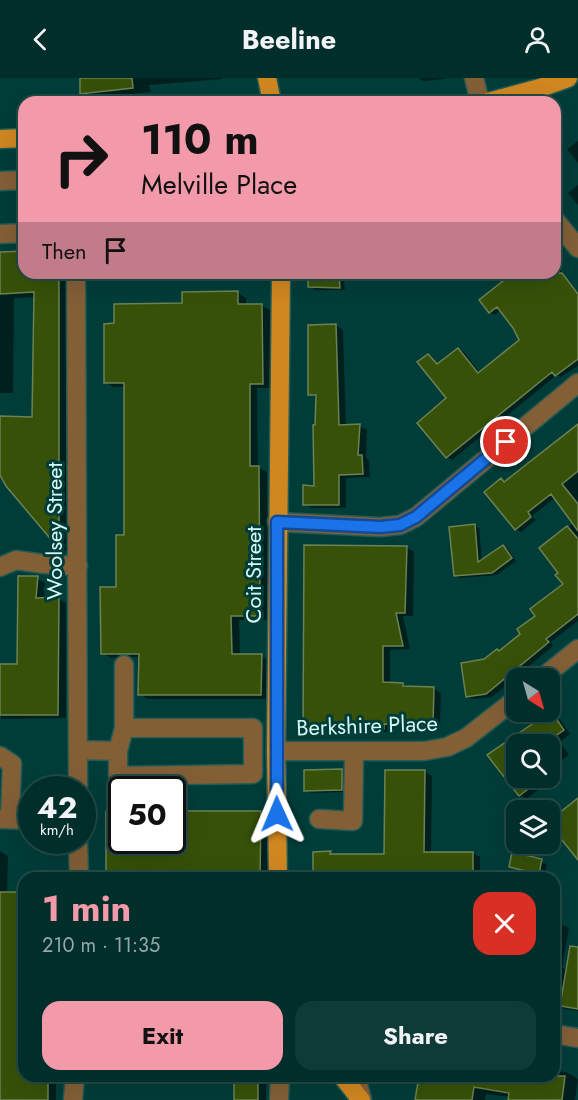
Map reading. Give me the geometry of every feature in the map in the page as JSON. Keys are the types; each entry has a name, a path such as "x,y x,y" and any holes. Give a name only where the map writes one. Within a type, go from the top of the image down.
{"main road":[{"path":"267,78 271,96"},
{"path":"510,96 568,78"},
{"path":"0,139 18,138"},
{"name":"Coit Street","path":"278,872 277,522 281,279"},
{"path":"347,1082 362,1100"}],"street":[{"path":"474,78 478,96"},
{"path":"0,181 18,180"},
{"path":"561,227 578,248"},
{"path":"0,234 18,233"},
{"name":"Woolsey Street","path":"76,279 78,776"},
{"path":"277,522 380,527 400,525 416,517 578,383"},
{"path":"0,567 16,560 78,566"},
{"path":"554,668 578,649"},
{"path":"124,665 124,728 118,751 118,776 252,774 253,728 124,728"},
{"name":"Berkshire Place","path":"276,751 424,751 447,747 466,738 506,707"},
{"path":"78,750 118,751"},
{"path":"319,819 353,820 354,751"},
{"path":"0,756 12,764 5,819"},
{"path":"78,854 79,872"},
{"path":"560,1035 578,1038"},
{"path":"73,1100 74,1082"},
{"path":"279,1100 280,1082"},
{"path":"358,1082 362,1100"}],"building":[{"path":"80,78 132,78 133,88 80,94"},
{"path":"18,251 18,279 59,279 59,549 6,486 0,475 0,416 32,417 34,292 0,294 0,252"},
{"path":"562,273 578,294 578,359 555,376 552,372 446,458 417,423 446,398 417,362 428,354 437,364 458,348 478,373 519,340 497,307 489,313 479,300 505,279 561,279"},
{"path":"308,279 339,279 340,288 308,287"},
{"path":"238,291 238,304 262,304 263,384 250,384 250,466 259,466 260,616 231,616 232,654 262,654 261,695 138,695 139,654 101,654 100,587 116,587 116,535 124,535 124,383 104,383 104,324 114,323 114,304 182,303 182,292"},
{"path":"336,324 339,425 360,424 358,455 362,455 363,474 339,475 339,505 303,505 303,485 314,486 313,425 315,425 316,395 308,395 308,325"},
{"path":"578,424 578,471 562,484 578,504 578,531 551,494 528,512 531,517 515,530 484,492 501,478 504,482"},
{"path":"475,524 478,562 503,545 512,558 492,573 454,576 449,527"},
{"path":"567,526 578,539 578,614 546,639 549,642 518,668 506,668 506,677 486,694 466,697 461,663 484,659 497,649 499,651 520,634 517,629 535,616 530,609 563,584 555,575 558,573 539,548"},
{"path":"304,545 407,546 405,613 396,613 403,646 383,646 383,682 403,683 403,686 434,687 433,726 384,724 384,729 303,729"},
{"path":"18,576 38,576 36,598 59,597 58,715 0,715 0,664 17,664"},
{"path":"535,722 559,722 564,730 558,734 518,734"},
{"path":"506,742 506,779 487,755"},
{"path":"342,769 342,790 304,791 304,770"},
{"path":"385,770 425,770 424,852 473,852 473,872 313,872 313,852 384,854"},
{"path":"513,788 530,788 519,796"},
{"path":"578,798 578,860 560,838 560,812"},
{"path":"106,811 108,811 108,854 186,854 186,811 261,811 260,872 106,872"},
{"path":"512,854 542,859 539,872 509,867"},
{"path":"0,892 18,892 18,1082 48,1082 48,1100 0,1100"},
{"path":"570,946 578,947 578,1009 560,1006"},
{"path":"560,1076 565,1076 562,1100 508,1100 509,1093 474,1087 472,1100 415,1100 418,1082 560,1082"},
{"path":"234,1082 258,1082 258,1100 234,1100"}],"route":[{"path":"277,814 277,522 380,527 400,525 416,517 506,442"}]}
